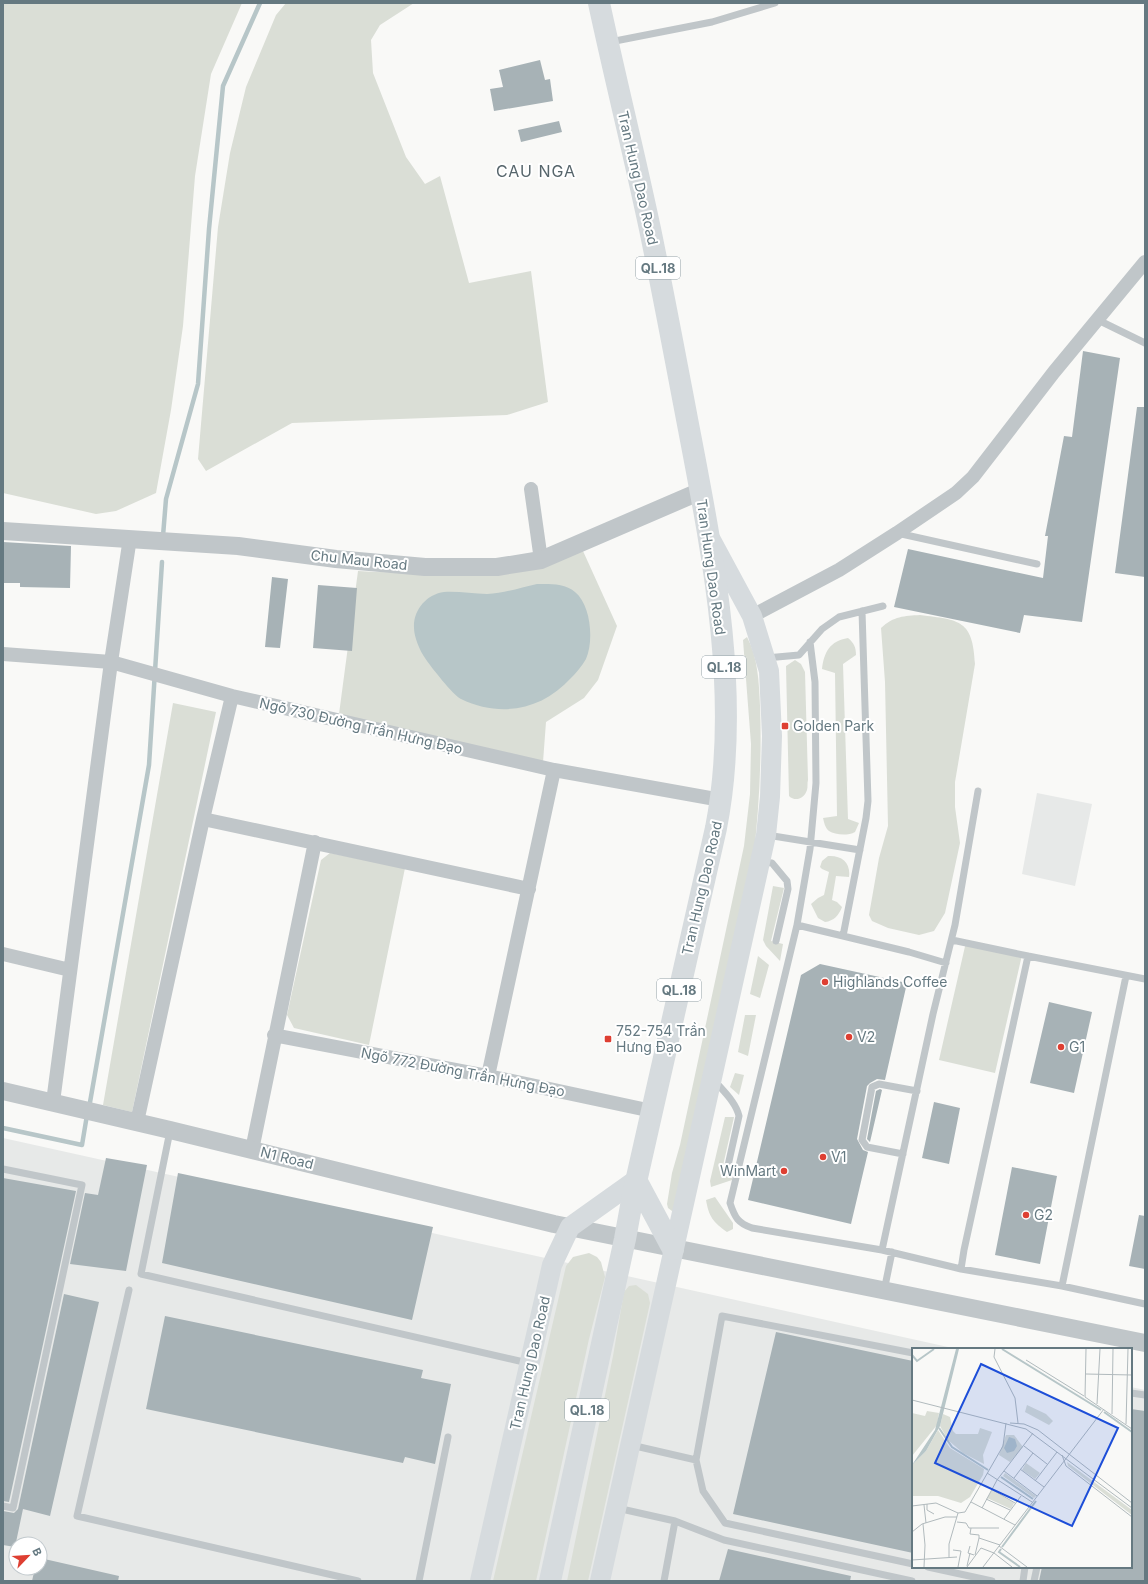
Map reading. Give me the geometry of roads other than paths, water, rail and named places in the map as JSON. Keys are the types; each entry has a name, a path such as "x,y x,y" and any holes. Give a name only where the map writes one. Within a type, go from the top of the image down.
{"highway":[{"name":"Tran Hung Dao Road","path":"550,1581 625,1239 636,1180 721,800 724,773 726,693 720,618 709,535 651,234 599,3"},
{"path":"636,1180 673,1249"}],"main road":[{"path":"600,1581 766,835 770,797 772,736 769,671 752,616 709,535"},
{"name":"Tran Hung Dao Road","path":"480,1581 552,1265 570,1227 636,1180"}],"street":[{"path":"752,616 839,570 956,493 973,478 1054,372 1145,262"},
{"path":"531,489 541,560"},
{"name":"Chu Mau Road","path":"3,530 238,546 336,559 425,566 497,567 541,560 701,491"},
{"path":"53,1102 111,662 130,538"},
{"name":"Ngõ 730 Đường Trần Hưng Đạo","path":"3,654 111,662 232,696 554,770 721,800"},
{"path":"137,1122 203,819 232,696"},
{"path":"488,1076 554,770"},
{"path":"203,819 528,889"},
{"path":"252,1150 274,1035 315,842"},
{"path":"3,954 70,970"},
{"name":"Ngõ 772 Đường Trần Hưng Đạo","path":"274,1035 488,1076 652,1111"},
{"name":"N1 Road","path":"3,1091 570,1227 1122,1341 1145,1343"}],"lane":[{"path":"608,43 712,22 775,3"},
{"path":"1098,320 1145,343"},
{"path":"897,533 1037,564"},
{"path":"765,658 799,655 822,629 839,617 883,606"},
{"path":"843,936 868,801 862,611"},
{"path":"810,642 815,682 816,756 816,783 810,842 797,925 730,1203 732,1210 742,1224 752,1228 882,1250 961,1269 1062,1286 1145,1304"},
{"path":"882,1250 952,940 978,791"},
{"path":"766,835 860,850"},
{"path":"760,862 772,863 787,881 788,889 776,941"},
{"path":"797,925 909,952 946,963"},
{"path":"952,940 1145,979"},
{"path":"961,1269 1028,956"},
{"path":"1062,1286 1126,976"},
{"path":"712,1079 732,1101 738,1110 739,1116 727,1170"},
{"path":"903,1154 867,1147 864,1143 862,1136 872,1086 879,1084 917,1091"},
{"path":"170,1130 141,1274 530,1364"},
{"path":"3,1170 82,1185 13,1508 3,1506"},
{"path":"884,1291 892,1260 892,1252"},
{"path":"129,1290 77,1516 358,1581"},
{"path":"912,1354 722,1316 696,1460 703,1491 725,1523 912,1564"},
{"path":"1132,1393 1145,1395"},
{"path":"419,1581 448,1436"},
{"path":"631,1445 696,1460"},
{"path":"617,1508 675,1520 724,1540 912,1581"},
{"path":"664,1581 675,1520"},
{"path":"933,1568 992,1581"},
{"path":"1022,1581 1026,1568"},
{"path":"1034,1581 1037,1568"}],"waterway":[{"path":"163,536 166,499 198,384 209,229 223,86 260,3"},
{"path":"89,1108 149,765 162,562"},
{"path":"3,1128 82,1145 87,1115"}],"place":[{"name":"Golden Park","path":"785,726"},
{"name":"Highlands Coffee","path":"825,982"},
{"name":"V2","path":"849,1037"},
{"name":"752-754 Trần Hưng Đạo","path":"608,1039"},
{"name":"G1","path":"1061,1047"},
{"name":"V1","path":"823,1157"},
{"name":"WinMart","path":"784,1171"},
{"name":"G2","path":"1026,1215"}],"district":[{"name":"CAU NGA","path":"536,171"}]}
